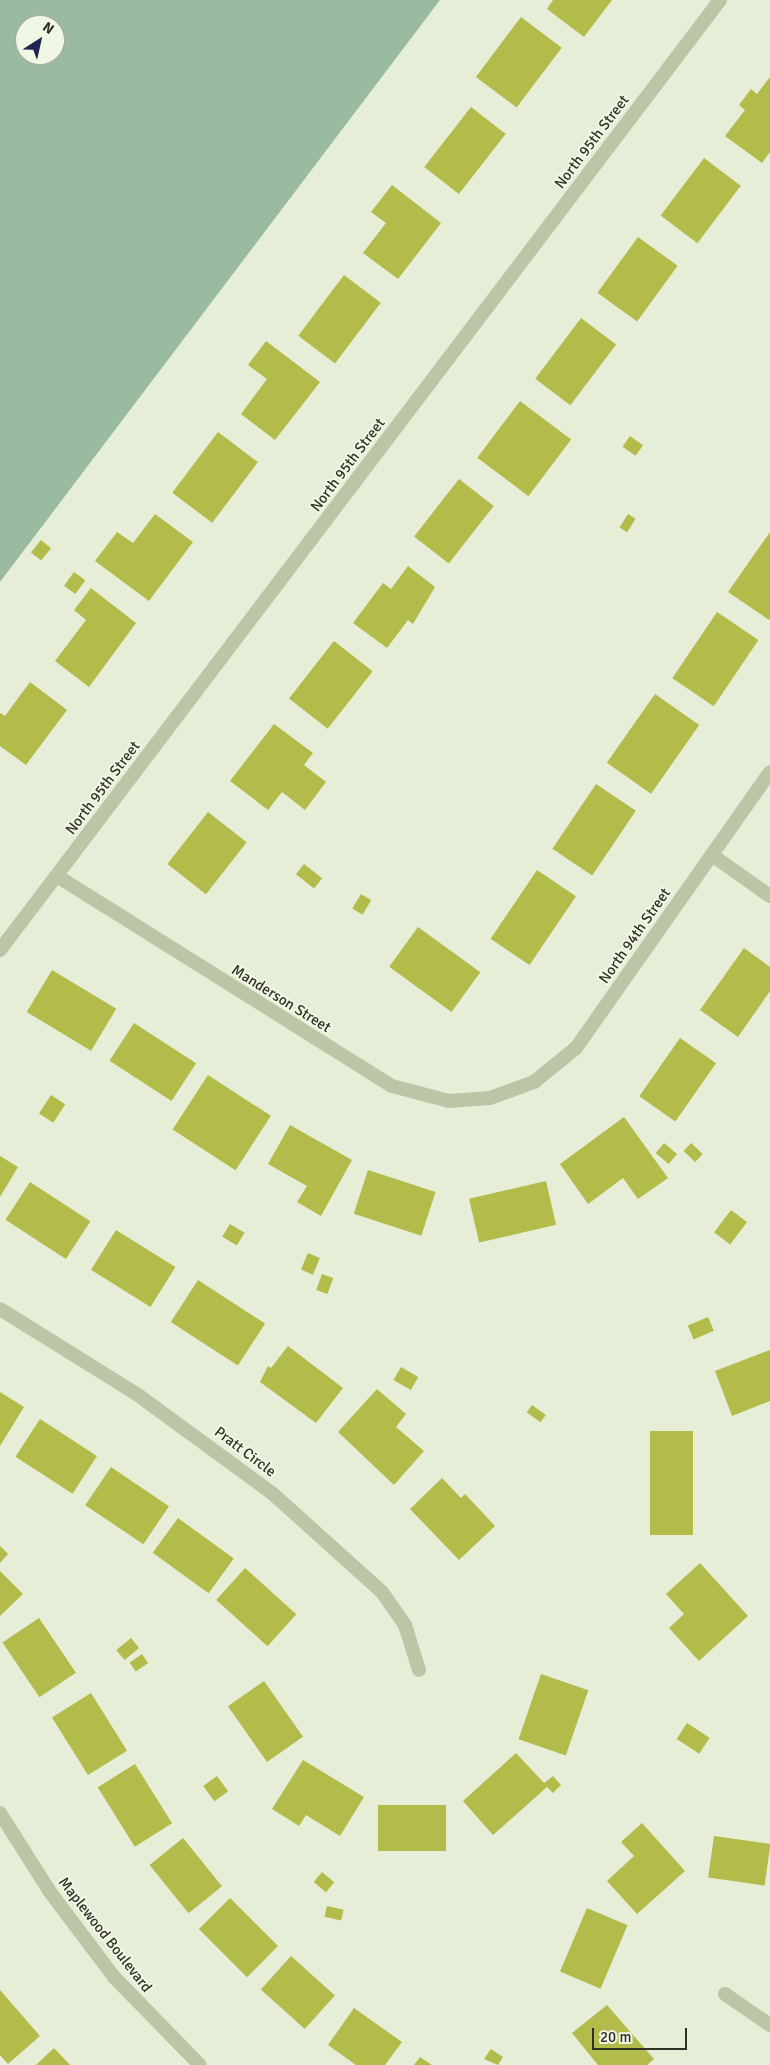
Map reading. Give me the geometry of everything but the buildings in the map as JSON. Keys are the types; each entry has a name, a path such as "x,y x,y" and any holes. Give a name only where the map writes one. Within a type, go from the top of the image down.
{"street":[{"name":"North 95th Street","path":"0,950 720,0"},
{"name":"North 94th Street","path":"505,1095 534,1082 576,1048 770,772"},
{"path":"712,855 770,896"},
{"name":"Manderson Street","path":"57,876 392,1086 449,1101 505,1095"},
{"name":"Pratt Circle","path":"0,1309 138,1395 279,1499 382,1592 405,1625 419,1670"},
{"name":"Maplewood Boulevard","path":"0,1812 50,1892 114,1977 200,2065"},
{"path":"725,1994 770,2025"}],"green space":[{"path":"0,0 440,0 0,582"}]}
